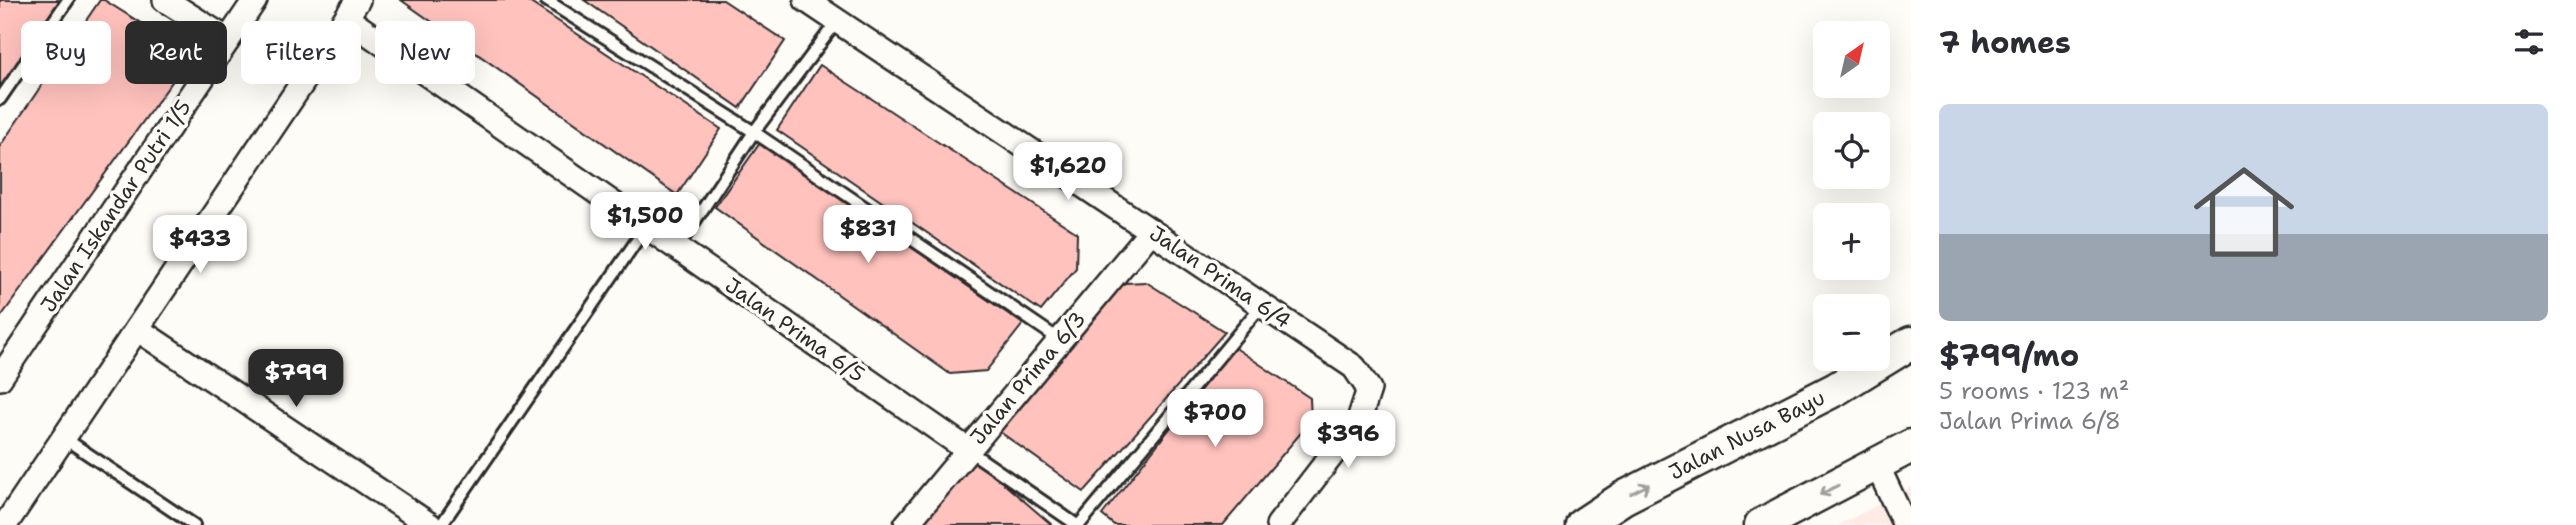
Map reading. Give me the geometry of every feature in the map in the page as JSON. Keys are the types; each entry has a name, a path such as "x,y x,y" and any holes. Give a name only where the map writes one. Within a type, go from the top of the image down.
{"main road":[{"name":"Jalan Nusa Bayu","path":"1582,525 1623,498 1836,389 1911,343"},
{"path":"1761,525 1911,446"}],"street":[{"path":"165,0 228,40"},
{"name":"Jalan Iskandar Putri 1/5","path":"0,378 255,0"},
{"name":"Jalan Prima 6/4","path":"806,0 1354,367 1369,389 1359,421 1278,525"},
{"path":"5,525 352,9"},
{"name":"Jalan Prima 6/5","path":"352,9 646,227 968,450"},
{"name":"Jalan Prima 6/3","path":"906,525 1151,231"},
{"path":"136,330 430,525"},
{"path":"1877,465 1905,525"}],"lane":[{"path":"0,99 68,0"},
{"path":"546,0 754,132 1060,340"},
{"path":"677,248 754,132 837,21"},
{"path":"441,525 646,227"},
{"path":"968,450 1078,525 1262,305"},
{"path":"64,438 194,525"}],"shaded area":[{"path":"1911,487 1911,525 1839,525"}],"building":[{"path":"0,0 66,0 52,21 21,21 21,66 0,97"},
{"path":"100,0 104,0 137,21 125,21 125,84 170,84 0,318 0,146 42,84 111,84 111,21 86,21"},
{"path":"401,0 526,0 721,129 677,195 475,52 475,21 431,21"},
{"path":"584,0 723,0 785,41 740,108"},
{"path":"820,65 1077,233 1076,268 1041,311 777,130"},
{"path":"760,143 1023,324 986,371 950,374 715,207"},
{"path":"1146,282 1225,332 1084,492 1000,432 1124,283"},
{"path":"1234,347 1310,398 1311,421 1223,525 1114,525 1102,515"},
{"path":"976,460 1051,524 921,525"}]}
